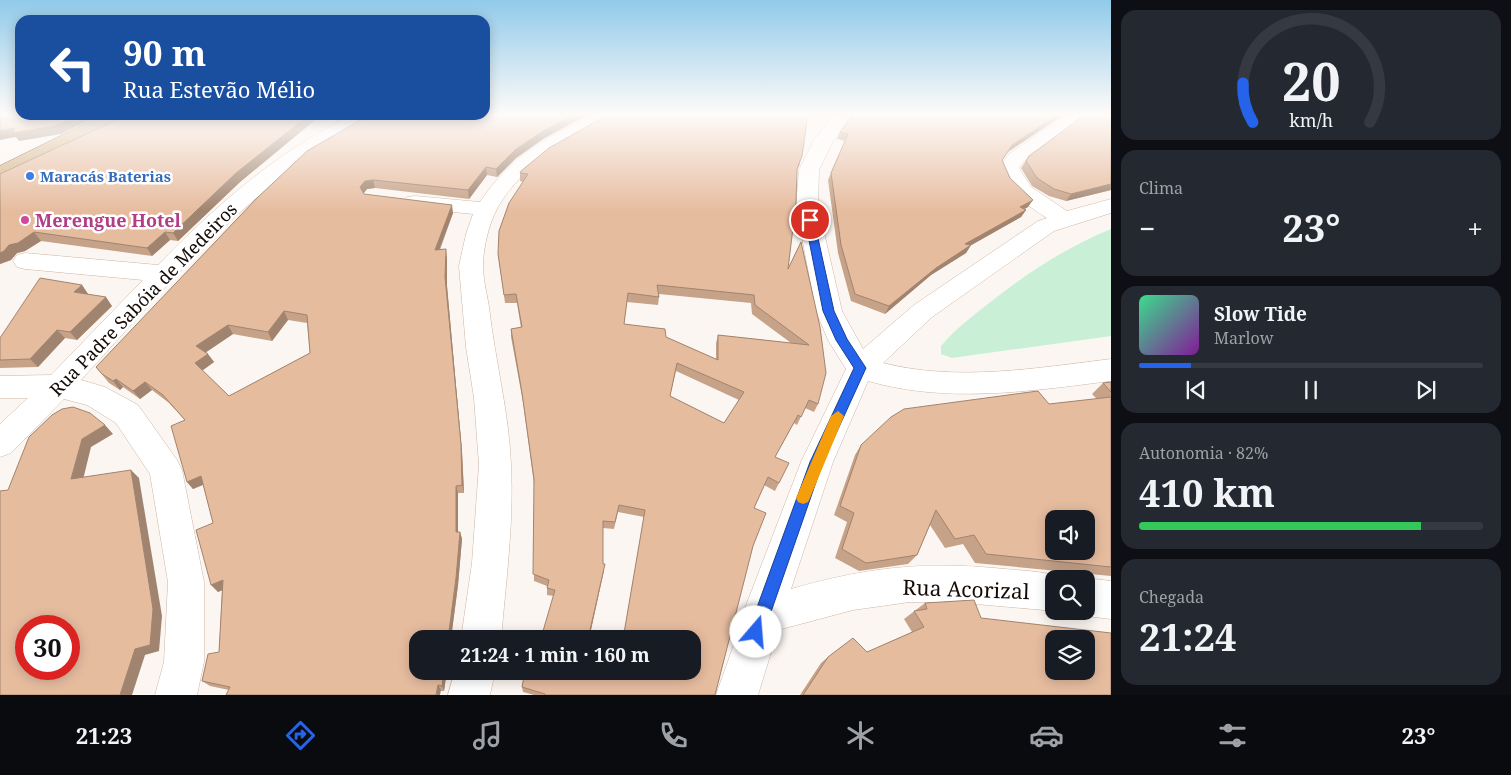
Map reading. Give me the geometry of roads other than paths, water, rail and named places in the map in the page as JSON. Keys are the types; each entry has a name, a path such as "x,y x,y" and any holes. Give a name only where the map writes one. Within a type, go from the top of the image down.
{"main road":[{"path":"0,174 56,146"},
{"path":"0,153 41,154"}],"street":[{"name":"Rua Padre Sabóia de Medeiros","path":"0,444 59,386 164,273 258,182 309,146"},
{"path":"482,630 490,563 495,465 489,398 471,266 477,234 486,209 504,182 520,166 547,146"},
{"path":"821,146 809,170 807,206 829,311 842,340 860,368 903,379 940,383 998,382 1111,370"},
{"path":"1033,146 1016,158 1009,168 1012,175 1023,190 1064,218"},
{"path":"392,199 486,209"},
{"path":"737,695 761,616 817,462 860,368 923,311 1046,226 1064,218 1111,206"},
{"path":"25,260 108,270 164,273"},
{"path":"0,387 59,386 95,395 127,414 166,470 186,582 184,662 176,695"},
{"name":"Rua Acorizal","path":"761,616 848,592 909,584 992,586 1045,592"},
{"path":"1095,598 1111,600"},
{"path":"469,695 473,680"}],"place":[{"name":"Maracás Baterias","path":"30,176"},
{"name":"Merengue Hotel","path":"25,220"}]}
